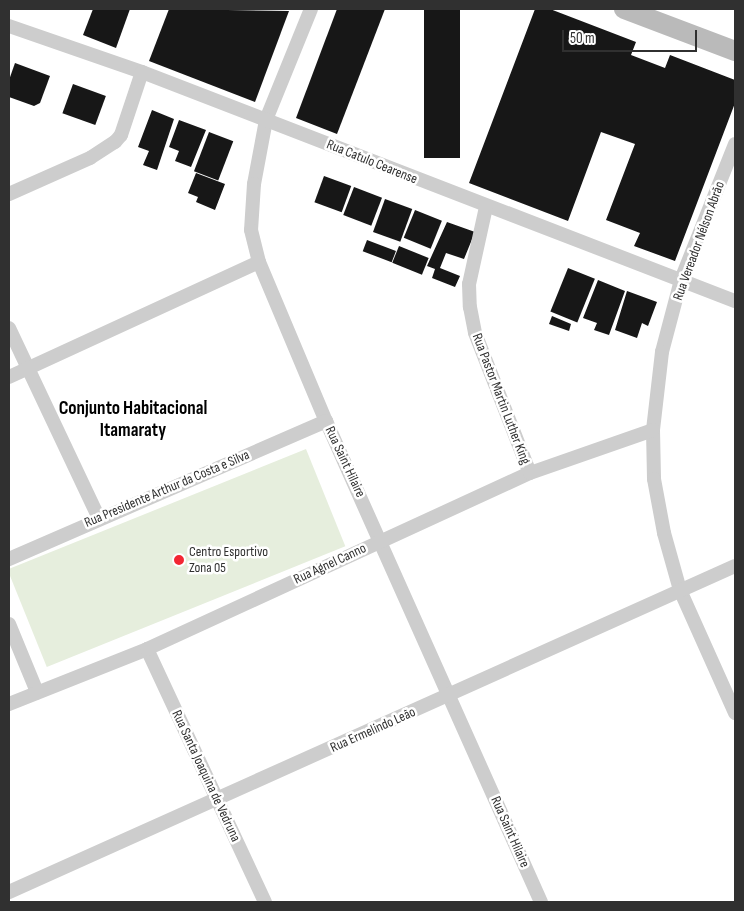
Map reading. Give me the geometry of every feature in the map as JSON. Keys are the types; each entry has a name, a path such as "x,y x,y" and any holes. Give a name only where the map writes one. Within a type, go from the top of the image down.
{"main road":[{"path":"624,9 735,51"}],"street":[{"name":"Rua Saint Hilaire","path":"311,9 266,120 254,184 251,230 259,262 326,421 381,540 541,902"},
{"name":"Rua Catulo Cearense","path":"9,26 142,72 486,207 735,301"},
{"path":"9,194 90,158 115,142 121,135 142,72"},
{"name":"Rua Vereador Nélson Abrão","path":"735,144 682,280 662,352 653,430 654,479 664,533 680,590 735,713"},
{"name":"Rua Pastor Martin Luther King","path":"486,207 469,284 470,307 475,333 530,474"},
{"path":"9,377 259,262"},
{"path":"9,328 27,370 99,518"},
{"name":"Rua Presidente Arthur da Costa e Silva","path":"9,559 99,518 326,421"},
{"name":"Rua Agnel Canno","path":"9,704 147,649 381,540 530,474 653,430"},
{"name":"Rua Ermelindo Leão","path":"9,892 450,696 735,566"},
{"path":"9,624 37,692"},
{"name":"Rua Santa Joaquina de Vedruna","path":"147,649 265,902"}],"green space":[{"name":"Centro Esportivo Zona 05","path":"306,449 345,546 47,667 9,573 9,569"}],"building":[{"path":"93,9 130,9 116,48 83,35"},
{"path":"169,9 289,11 255,102 149,61"},
{"path":"337,9 385,9 337,134 296,118"},
{"path":"424,9 460,9 460,158 424,158"},
{"path":"535,9 550,9 636,42 631,55 665,68 670,55 735,80 735,103 675,261 634,246 640,233 606,220 635,144 601,132 568,221 469,183"},
{"path":"15,63 50,76 40,103 34,106 9,97 9,80"},
{"path":"73,84 106,96 95,125 62,113"},
{"path":"152,110 174,119 157,170 143,165 149,151 138,147"},
{"path":"179,120 206,130 191,167 175,161 179,151 169,147"},
{"path":"209,132 233,141 218,181 194,171"},
{"path":"196,173 225,184 215,210 196,202 198,197 188,193"},
{"path":"324,176 351,186 342,212 314,202"},
{"path":"354,187 382,198 371,226 343,215"},
{"path":"385,199 412,209 400,242 373,232"},
{"path":"415,210 442,221 431,249 404,238"},
{"path":"447,222 475,232 464,259 446,253 440,268 460,276 455,287 432,278 435,269 427,266"},
{"path":"367,240 396,251 392,262 363,251"},
{"path":"399,246 429,258 422,275 392,263"},
{"path":"568,268 595,279 577,322 550,312"},
{"path":"598,280 625,291 609,335 594,330 597,323 583,318"},
{"path":"627,291 657,302 648,326 642,323 637,338 615,330"},
{"path":"552,316 571,324 569,331 549,324"}],"place":[{"name":"Centro Esportivo Zona 05","path":"179,560"}],"district":[{"name":"Conjunto Habitacional Itamaraty","path":"133,420"}]}
